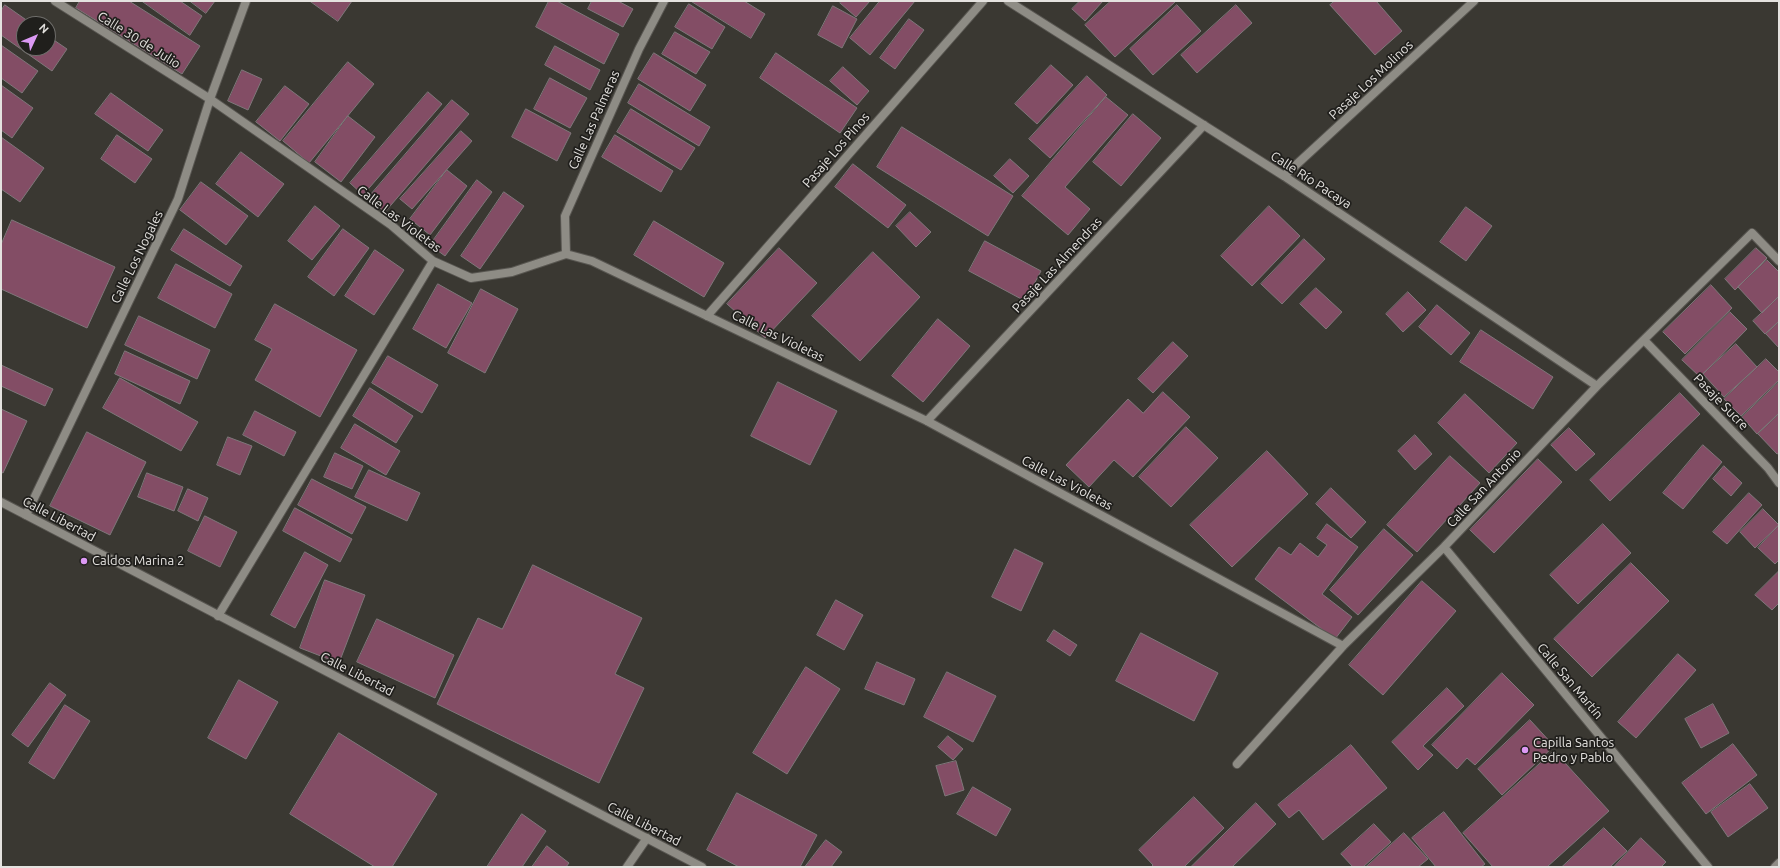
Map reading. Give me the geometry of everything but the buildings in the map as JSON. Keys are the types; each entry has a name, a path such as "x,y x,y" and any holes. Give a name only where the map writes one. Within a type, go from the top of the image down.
{"street":[{"name":"Calle 30 de Julio","path":"55,1 210,99"},
{"name":"Calle Los Nogales","path":"26,515 178,199 210,99 246,1"},
{"name":"Calle Las Palmeras","path":"566,254 565,216 633,63 664,1"},
{"name":"Pasaje Los Pinos","path":"707,316 984,1"},
{"name":"Calle Río Pacaya","path":"1008,1 1284,176 1597,386"},
{"name":"Pasaje Los Molinos","path":"1284,176 1474,1"},
{"name":"Calle Las Violetas","path":"210,99 391,225 433,261 471,278 512,272 566,254 592,261 927,421 1343,646"},
{"name":"Pasaje Las Almendras","path":"927,421 1204,125"},
{"name":"Calle San Antonio","path":"1237,764 1343,646 1444,548 1597,386 1752,233 1779,261"},
{"path":"218,616 433,261"},
{"name":"Pasaje Sucre","path":"1644,340 1768,468 1779,483"},
{"name":"Calle Libertad","path":"1,502 702,867"},
{"name":"Calle San Martín","path":"1444,548 1708,867"},
{"path":"627,867 647,838"},
{"path":"1775,867 1779,863"}],"place":[{"name":"Caldos Marina 2","path":"84,561"},
{"name":"Capilla Santos Pedro y Pablo","path":"1525,750"}]}
